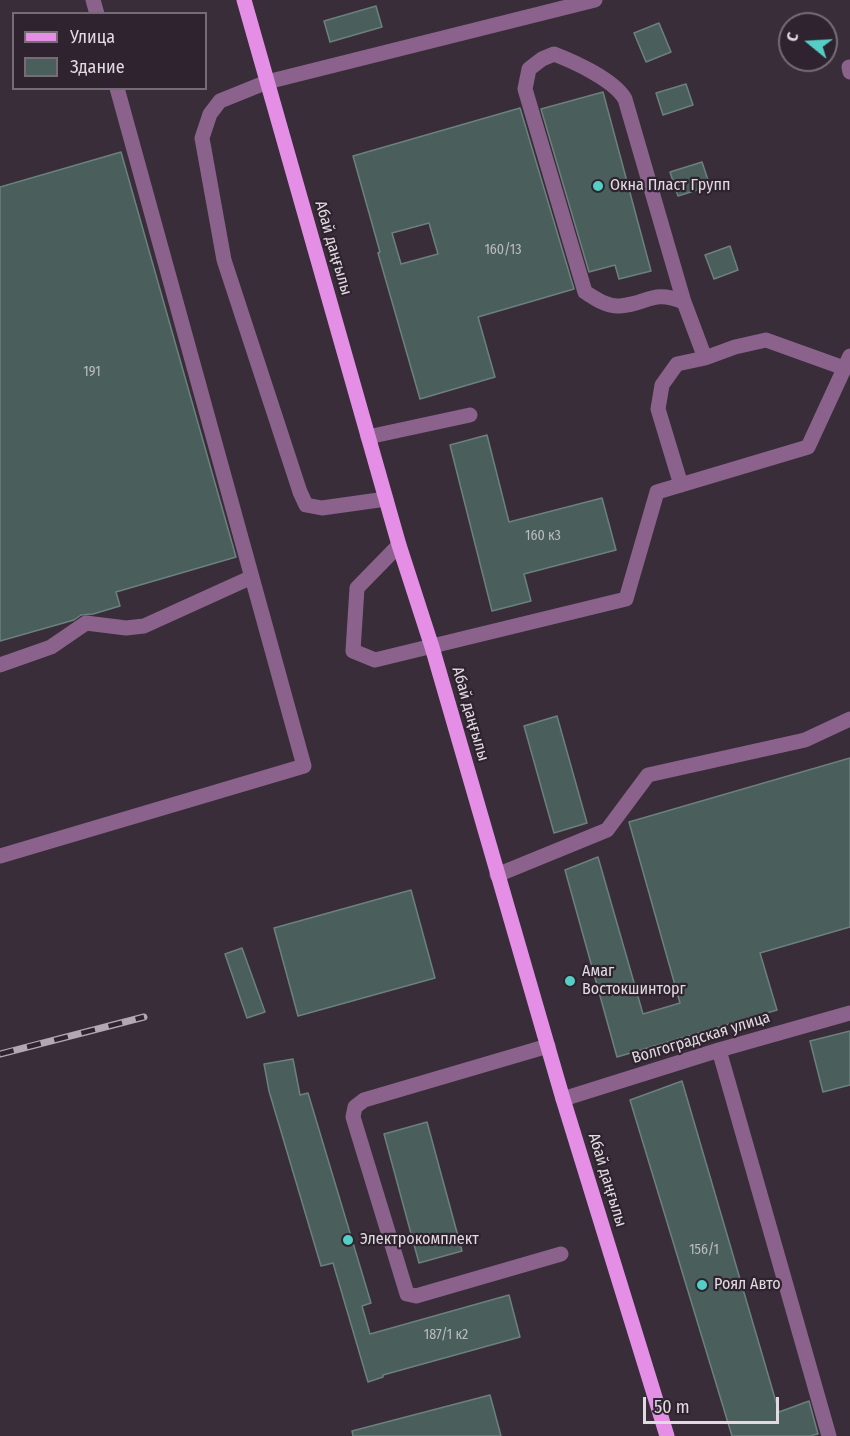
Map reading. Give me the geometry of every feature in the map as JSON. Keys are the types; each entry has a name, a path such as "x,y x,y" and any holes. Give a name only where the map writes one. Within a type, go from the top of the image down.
{"main road":[{"name":"Абай даңғылы","path":"244,0 399,545 432,647 563,1099 667,1436"}],"street":[{"path":"386,499 322,508 306,505 300,492 224,260 202,138 210,114 220,101 267,82 595,0"},
{"path":"684,302 672,297 659,296 619,306 602,303 585,292 525,89 529,69 542,59 554,54 570,60 619,89 625,99 684,302 705,358"},
{"path":"0,856 304,766 118,90"},
{"path":"399,545 357,588 353,651 375,660 626,599 657,492 808,447 847,362 766,340 677,364 662,385 658,409 681,484"},
{"path":"368,437 470,415"},
{"path":"0,665 51,647 86,623 126,628 144,626 252,577"},
{"path":"497,875 607,830 648,775 805,740 850,719"},
{"name":"Волгоградская улица","path":"563,1099 719,1050 850,1013"},
{"path":"548,1046 364,1100 355,1107 353,1117 406,1294 416,1296 561,1254"},
{"path":"719,1050 829,1436"}],"building":[{"path":"376,6 382,27 330,42 324,21"},
{"path":"659,23 671,52 646,62 634,33"},
{"path":"686,84 693,105 663,115 656,93"},
{"name":"Окна Пласт Групп","path":"603,92 651,271 619,279 615,265 589,272 541,109"},
{"path":"520,108 574,289 478,317 495,377 420,399 353,156","holes":["429,223 438,254 401,264 392,233"]},
{"path":"121,152 236,557 116,592 120,606 81,615 74,620 0,641 0,187"},
{"path":"702,162 710,186 678,196 670,172"},
{"path":"730,246 738,270 714,279 705,255"},
{"path":"487,435 509,522 602,498 616,550 524,574 531,601 492,611 450,445"},
{"path":"557,716 587,823 554,833 524,726"},
{"path":"850,758 850,927 760,953 777,1010 617,1057 565,870 598,857 643,1014 680,1003 629,822"},
{"path":"411,890 435,978 298,1016 274,928"},
{"path":"242,948 265,1012 247,1018 225,954"},
{"path":"850,1031 850,1085 823,1092 810,1041"},
{"path":"293,1059 300,1095 308,1093 371,1303 362,1306 370,1334 509,1295 520,1337 383,1375 383,1377 368,1382 333,1263 321,1266 269,1091 264,1064"},
{"path":"682,1081 779,1412 809,1401 818,1434 810,1436 732,1436 630,1100"},
{"path":"427,1122 462,1251 419,1263 384,1134"},
{"path":"490,1395 501,1436 353,1436 352,1431"}],"railway":[{"path":"0,1054 144,1017"}],"place":[{"name":"Окна Пласт Групп","path":"598,186"},
{"name":"Амаг Востокшинторг","path":"570,981"},
{"name":"Электрокомплект","path":"348,1240"},
{"name":"Роял Авто","path":"702,1285"}]}
